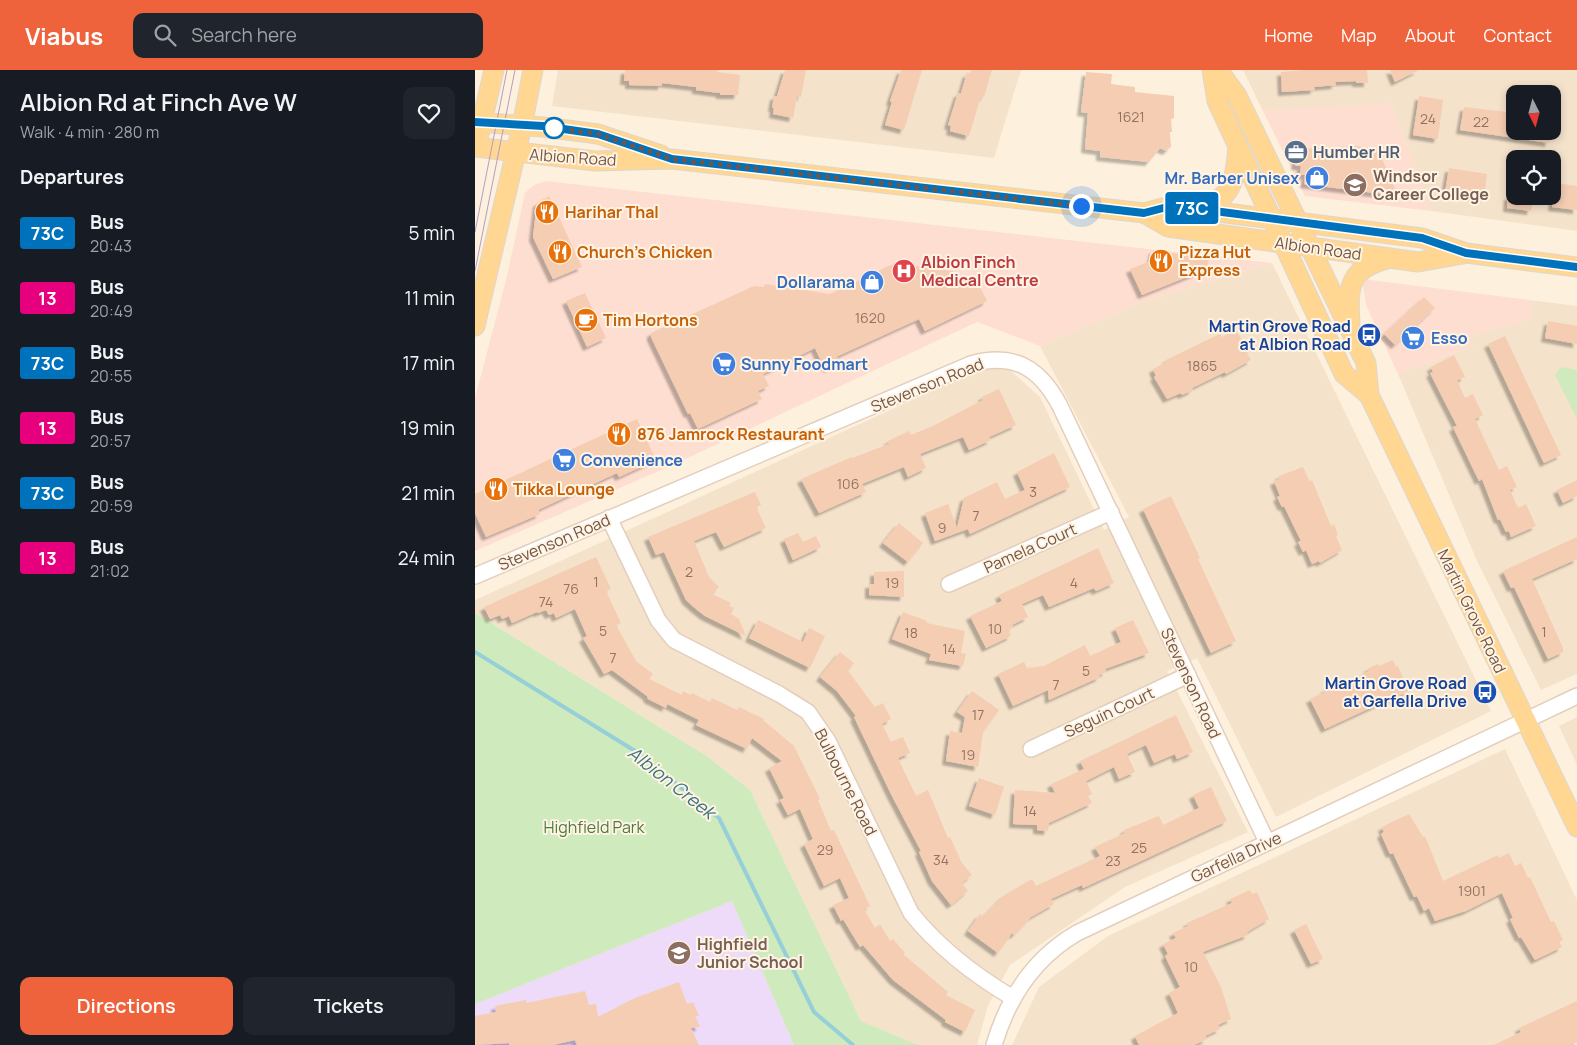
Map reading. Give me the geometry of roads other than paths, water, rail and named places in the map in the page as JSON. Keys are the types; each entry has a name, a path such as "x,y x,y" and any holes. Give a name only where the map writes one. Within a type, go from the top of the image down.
{"main road":[{"path":"475,149 479,123 495,70"},
{"path":"475,326 522,126 533,70"},
{"name":"Martin Grove Road","path":"1212,70 1217,101 1344,374 1369,395"},
{"name":"Martin Grove Road","path":"1218,70 1237,96 1351,332 1365,363 1369,395 1577,827"},
{"name":"Albion Road","path":"479,123 598,134 672,159"},
{"path":"1191,208 1212,203 1227,194 1235,176 1238,146"},
{"name":"Albion Road","path":"475,149 595,161 672,159 1144,213 1171,206 1191,208 1422,238 1466,253 1577,267"},
{"name":"Albion Road","path":"1144,213 1168,227 1418,262 1466,253"},
{"path":"1351,332 1349,293 1355,277 1368,265 1392,258"}],"street":[{"name":"Stevenson Road","path":"475,576 971,364 999,359 1023,365 1033,370 1053,391 1267,842"},
{"name":"Pamela Court","path":"949,584 1111,512"},
{"name":"Bulbourne Road","path":"609,518 658,620 674,640 779,694 808,712 828,741 911,913 931,938 945,950 1013,998"},
{"name":"Seguin Court","path":"1031,749 1188,675"},
{"name":"Garfella Drive","path":"994,1045 1013,998 1046,956 1060,943 1077,933 1267,842 1577,696"}],"waterway":[{"name":"Albion Creek","path":"475,652 635,751 719,818 814,1012 853,1045"}],"tram line":[{"path":"475,232 507,70"},
{"path":"475,271 515,70"}],"place":[{"name":"Humber HR","path":"1296,152"},
{"name":"Mr. Barber Unisex","path":"1317,178"},
{"name":"Windsor Career College","path":"1355,185"},
{"name":"Harihar Thal","path":"547,212"},
{"name":"Church's Chicken","path":"560,252"},
{"name":"Pizza Hut Express","path":"1161,261"},
{"name":"Albion Finch Medical Centre","path":"904,271"},
{"name":"Dollarama","path":"872,282"},
{"name":"Tim Hortons","path":"586,320"},
{"name":"Martin Grove Road at Albion Road","path":"1369,335"},
{"name":"Esso","path":"1413,338"},
{"name":"Sunny Foodmart","path":"724,364"},
{"name":"876 Jamrock Restaurant","path":"619,434"},
{"name":"Convenience","path":"564,460"},
{"name":"Tikka Lounge","path":"496,489"},
{"name":"Martin Grove Road at Garfella Drive","path":"1485,692"},
{"name":"Highfield Junior School","path":"679,953"}],"park label":[{"name":"Highfield Park","path":"594,827"}]}
